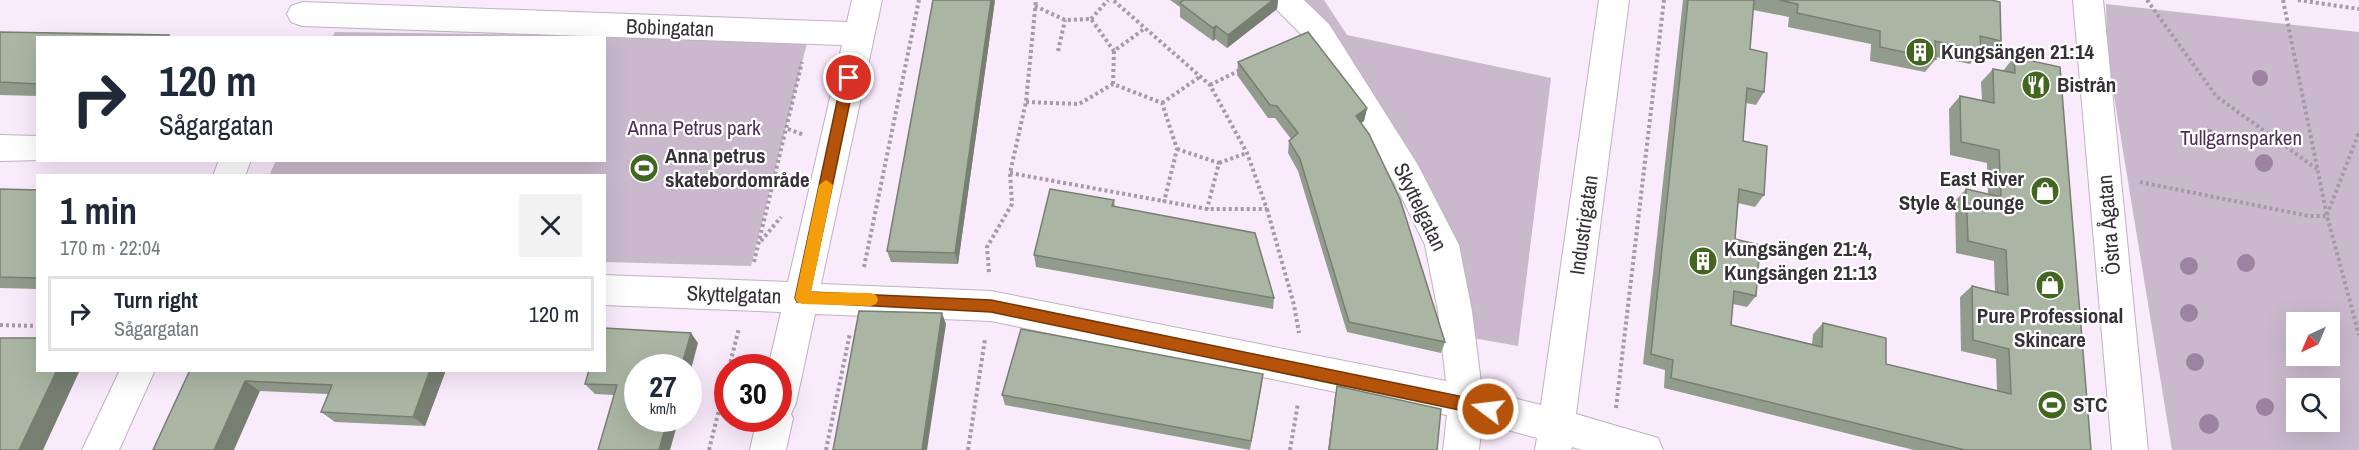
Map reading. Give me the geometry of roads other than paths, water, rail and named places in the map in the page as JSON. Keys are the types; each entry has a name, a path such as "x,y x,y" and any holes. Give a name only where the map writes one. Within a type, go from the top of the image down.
{"street":[{"path":"789,354 867,0"},
{"name":"Skyttelgatan","path":"1285,0 1318,32 1407,175 1442,245 1455,311 1466,402 1461,450"},
{"name":"Industrigatan","path":"1554,439 1614,0"},
{"name":"Östra Ågatan","path":"2088,0 2130,450"},
{"name":"Bobingatan","path":"300,17 858,34"},
{"path":"0,148 36,149"},
{"name":"Skyttelgatan","path":"606,290 991,306 1466,402 1554,439 1629,446"},
{"path":"100,450 137,372"},
{"path":"768,450 772,432"}],"place":[{"name":"Kungsängen 21:14","path":"1920,52"},
{"name":"Bistrån","path":"2036,85"},
{"name":"Anna petrus skatebordområde","path":"644,168"},
{"name":"East River Style & Lounge","path":"2045,191"},
{"name":"Kungsängen 21:4, Kungsängen 21:13","path":"1703,261"},
{"name":"Pure Professional Skincare","path":"2050,285"},
{"name":"STC","path":"2052,405"}],"park label":[{"name":"Anna Petrus park","path":"694,128"},
{"name":"Tullgarnsparken","path":"2241,138"}]}
